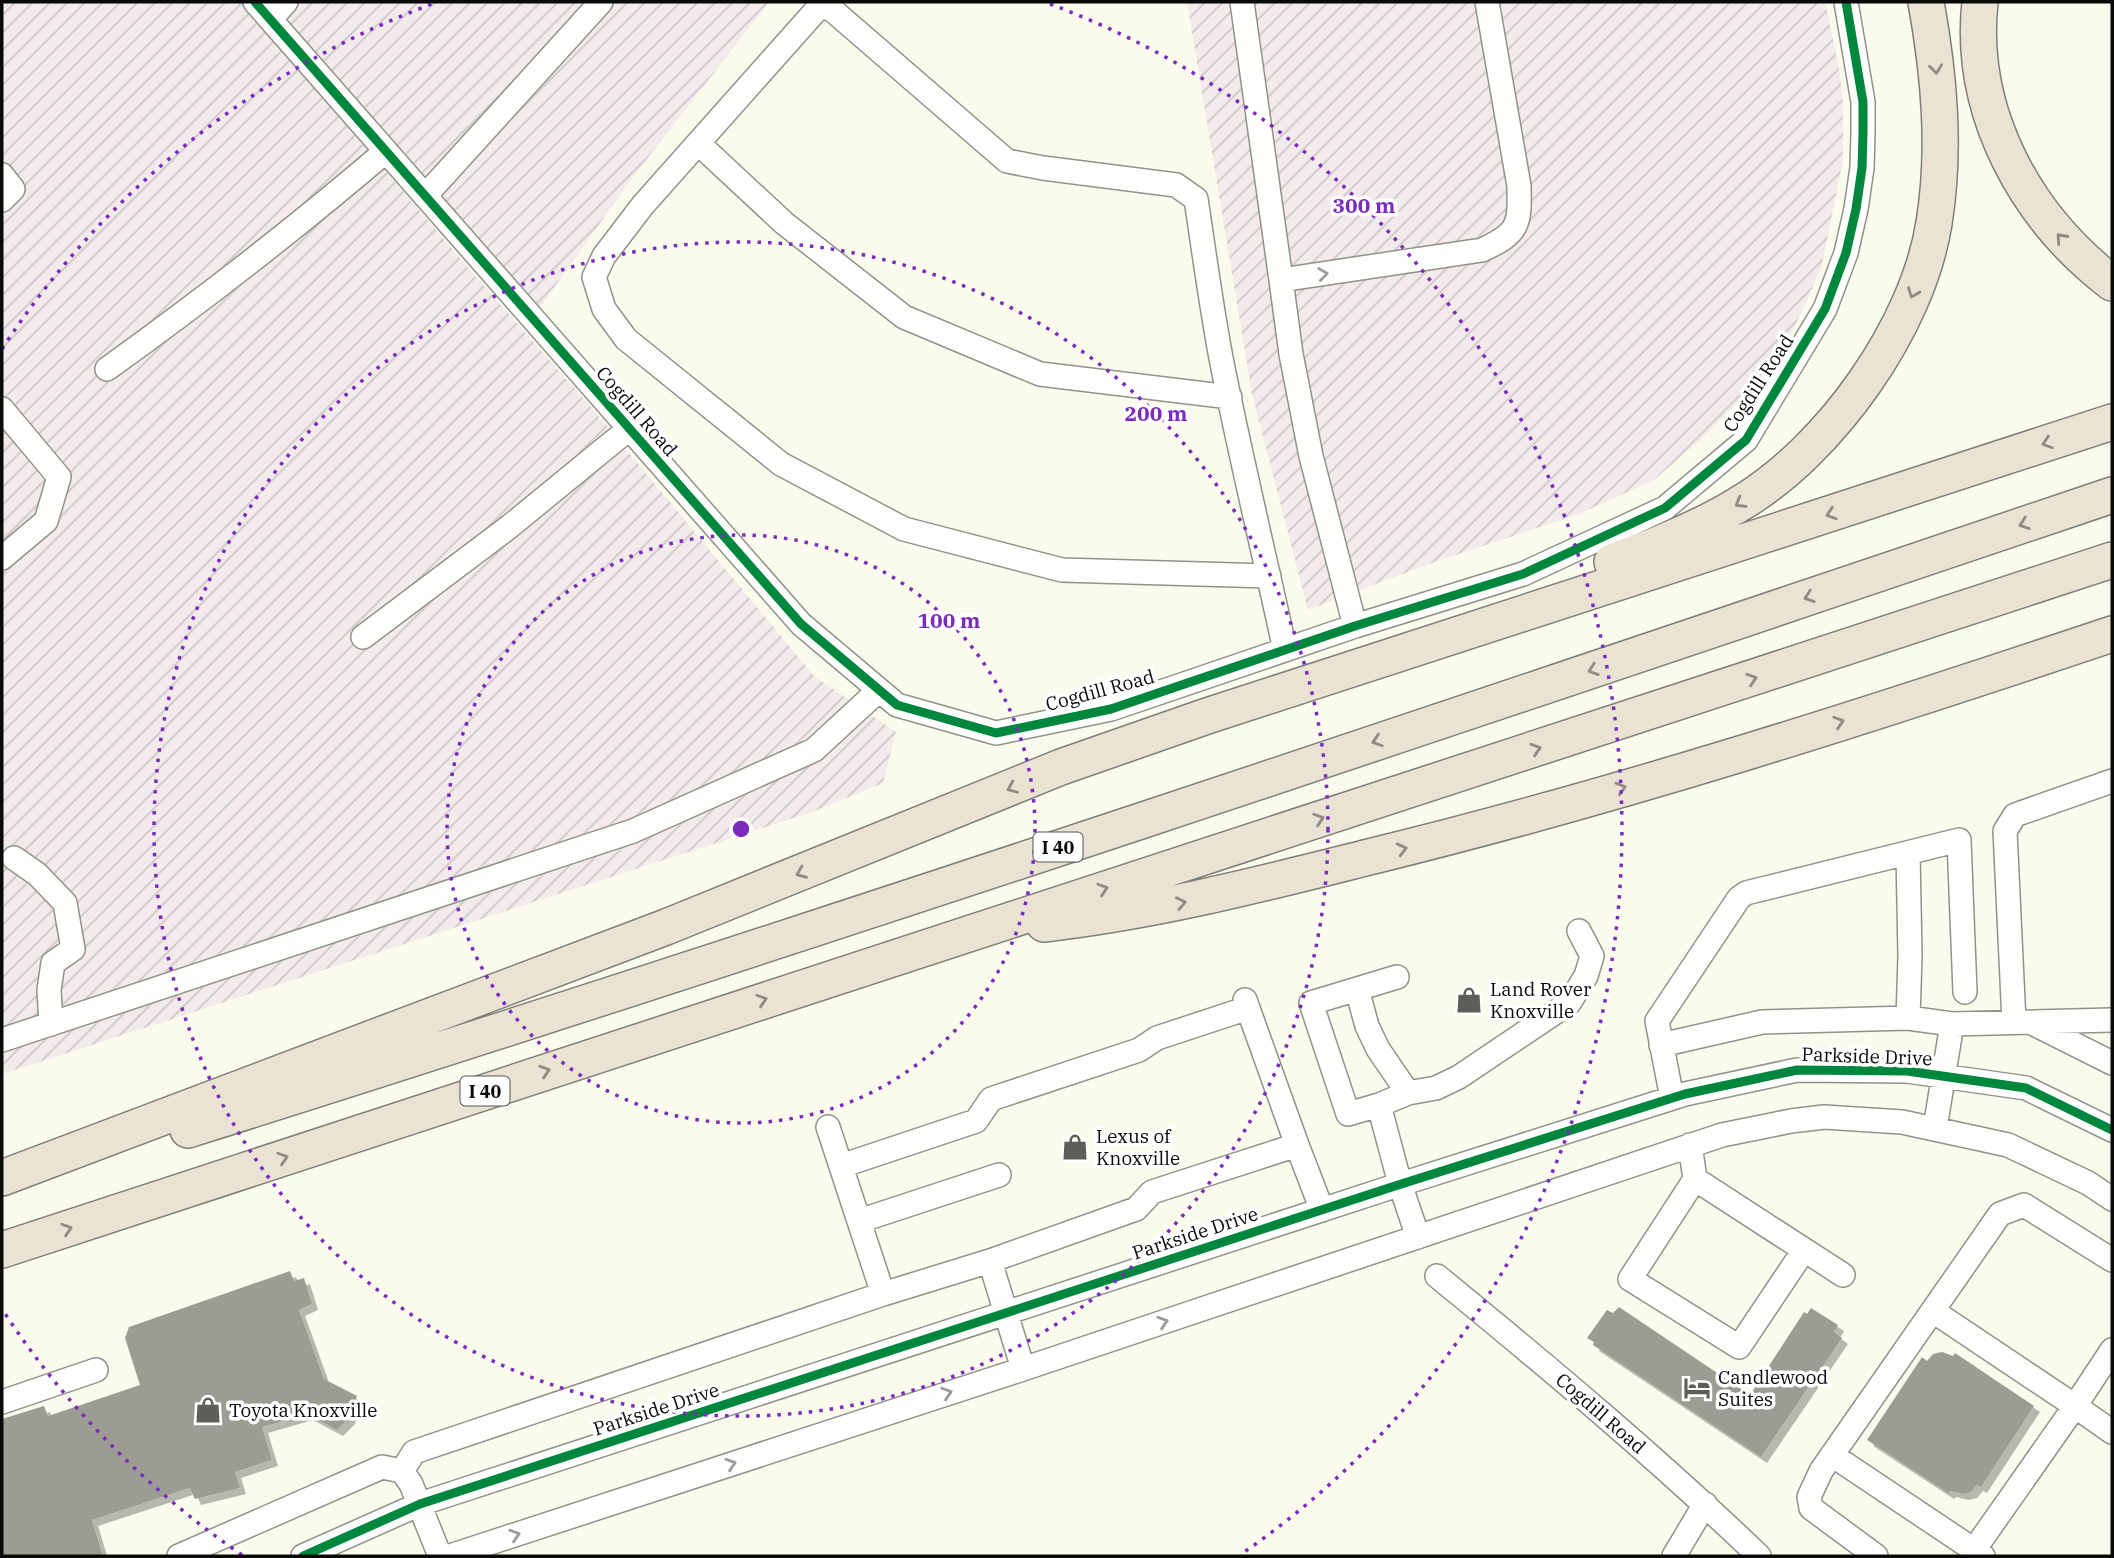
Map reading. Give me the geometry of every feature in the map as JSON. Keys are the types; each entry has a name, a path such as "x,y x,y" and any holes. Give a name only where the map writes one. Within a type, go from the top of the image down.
{"highway":[{"path":"2,1178 666,927 1282,680 1653,547 1742,503 1772,482 1839,416 1859,390 1905,316 1920,276 1934,224 1939,171 1940,114 1926,2"},
{"path":"1980,2 1978,46 1981,74 2003,149 2051,226 2080,256 2112,283"},
{"path":"1061,767 1207,716 2112,422"},
{"name":"I 40","path":"2,1189 548,1015 1502,701 2112,495"},
{"name":"I 40","path":"2,1250 2112,560"},
{"path":"968,933 1110,916 1184,903 1432,841 1772,743 2112,634"}],"street":[{"name":"Cogdill Road","path":"255,2 278,10 386,151 801,624 897,705 996,733 1111,709 1354,626 1523,574 1665,508 1746,440 1825,309 1846,253 1862,167 1863,102 1846,2"},
{"path":"425,195 601,2"},
{"path":"1242,2 1291,354 1311,456 1354,626"},
{"path":"1281,280 1482,250 1507,239 1520,216 1519,186 1487,2"},
{"path":"1269,576 1062,570 904,529 781,464 626,339 604,309 594,277 604,256 643,205 819,7 830,8 1007,161 1176,185 1196,199 1221,357 1230,397 1269,576 1285,650"},
{"path":"698,143 784,223 904,317 1040,374 1230,397"},
{"path":"107,369 217,290 386,151"},
{"path":"2,175 13,189 2,200"},
{"path":"2,409 59,477 46,522 2,558"},
{"path":"363,637 509,527 630,428"},
{"path":"2,1040 633,831 814,750 879,690"},
{"path":"2022,1022 2005,831 2015,815 2112,781"},
{"path":"1672,1098 1657,1021 1739,898 1746,893 1959,840 1965,992"},
{"path":"1908,853 1908,1018"},
{"path":"14,858 37,874 65,903 73,948 53,963 49,990 51,1024"},
{"path":"1397,977 1311,1003 1348,1114 1408,1093 1436,1088 1459,1077 1569,1003 1586,976 1592,956 1579,931"},
{"path":"1357,989 1367,1026 1378,1049 1408,1093"},
{"path":"841,1166 976,1121 991,1099 1139,1050 1157,1038 1247,1004 1322,1210"},
{"path":"1661,1045 1762,1022 1908,1018 1952,1024 2112,1020"},
{"path":"2022,1022 2112,1063"},
{"path":"1936,1128 1952,1024"},
{"name":"Parkside Drive","path":"303,1556 421,1504 1400,1184 1672,1098 1797,1070 1908,1071 2026,1088 2112,1130"},
{"path":"1379,1105 1400,1184 1418,1237"},
{"path":"450,1556 1023,1369 1722,1135 1824,1117 1902,1122 2008,1145 2088,1183 2112,1199"},
{"path":"828,1127 883,1294"},
{"path":"1690,1145 1695,1179 1630,1279 1739,1348 1804,1250"},
{"path":"402,1471 414,1452 883,1294 990,1261 1136,1209 1152,1192 1297,1146"},
{"path":"859,1221 999,1175"},
{"path":"1695,1179 1843,1275"},
{"path":"1876,1556 1811,1508 1809,1497 1821,1471 2000,1214 2024,1205 2112,1260"},
{"path":"990,1261 1023,1369"},
{"name":"Cogdill Road","path":"1437,1276 1556,1373 1705,1504 1759,1556"},
{"path":"1933,1311 2112,1432"},
{"path":"1832,1455 1979,1553 2112,1350"},
{"path":"2,1402 96,1370"},
{"path":"179,1556 382,1466 402,1471 411,1484 440,1556"},
{"path":"1674,1556 1705,1504"}],"shaded area":[{"path":"2,2 242,2 476,277 591,407 814,676 896,732 883,783 812,812 2,1074"},
{"path":"272,2 769,2 633,177 538,310"},
{"path":"1187,2 1825,2 1843,102 1843,161 1821,269 1792,332 1752,388 1700,440 1654,480 1579,514 1426,565 1308,610 1252,394"}],"building":[{"name":"Toyota Knoxville","path":"290,1271 294,1281 304,1278 312,1304 299,1310 324,1379 357,1396 349,1418 337,1430 307,1414 262,1427 272,1460 235,1472 240,1488 195,1499 190,1488 92,1520 103,1556 2,1556 2,1419 44,1406 48,1416 140,1385 125,1338 129,1327"},
{"name":"Candlewood Suites","path":"1619,1307 1750,1395 1804,1312 1807,1314 1811,1308 1838,1325 1834,1332 1842,1338 1761,1457 1593,1345 1594,1342 1587,1338 1607,1310 1613,1313"},
{"path":"1942,1352 1953,1356 1955,1353 2034,1406 1981,1487 1977,1485 1971,1492 1963,1494 1950,1491 1948,1493 1867,1440 1922,1357 1927,1361 1933,1354"}],"cycle path":[{"path":"255,2 801,624 897,705 996,733 1111,709 1355,626 1523,574 1665,508 1746,440 1825,309 1846,253 1862,168 1863,133 1863,102 1846,2"},
{"path":"303,1556 420,1504 1685,1094 1797,1070 1907,1071 2026,1088 2112,1130"}],"place":[{"name":"Land Rover Knoxville","path":"1469,1000"},
{"name":"Lexus of Knoxville","path":"1075,1147"},
{"name":"Candlewood Suites","path":"1697,1388"},
{"name":"Toyota Knoxville","path":"208,1410"}]}
